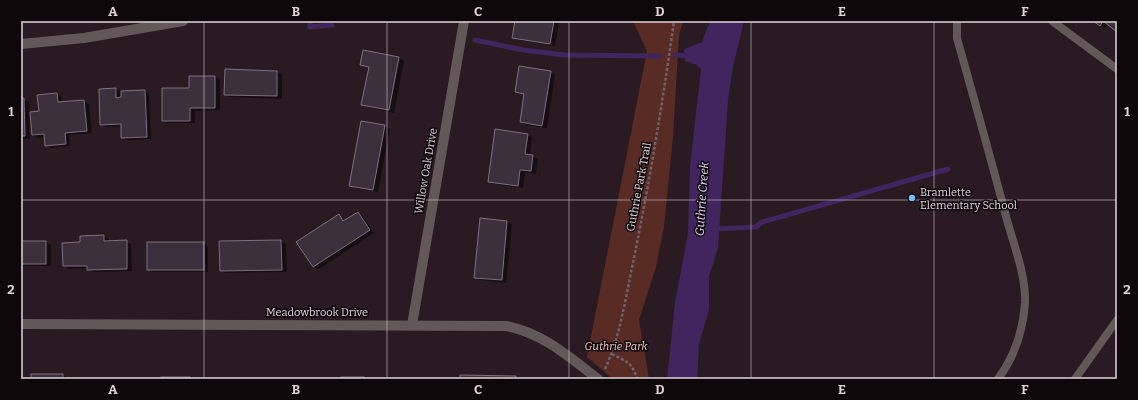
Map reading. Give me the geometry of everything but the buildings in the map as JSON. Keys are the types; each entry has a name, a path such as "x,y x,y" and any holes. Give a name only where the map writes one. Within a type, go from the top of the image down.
{"street":[{"path":"21,44 84,38 184,21"},
{"name":"Willow Oak Drive","path":"412,325 464,21"},
{"name":"Meadowbrook Drive","path":"21,324 506,326 522,330 555,346 598,379"}],"lane":[{"path":"956,21 957,38 996,178 1024,290 1024,314 1018,344 1009,363 998,379"},
{"path":"1052,21 1117,69"},
{"path":"1075,379 1117,320"}],"path":[{"name":"Guthrie Park Trail","path":"604,370 612,354 619,328 644,206 663,103 674,21"},
{"path":"612,354 628,362 633,367 637,379"}],"green space":[{"name":"Guthrie Park","path":"633,21 683,21 679,35 673,137 664,227 656,267 639,320 649,379 613,379 587,357 647,51"}],"water":[{"name":"Guthrie Creek","path":"710,21 744,21 733,67 728,100 718,248 709,276 709,310 699,344 697,379 667,379 675,303 688,233 690,166 701,69 697,65 685,61 684,49 702,42"}],"waterway":[{"path":"310,21 310,27 332,25"},
{"path":"475,40 523,50 564,55 660,56"},
{"path":"675,55 690,56"},
{"path":"714,229 756,227 762,222 948,169"}],"place":[{"name":"Bramlette Elementary School","path":"912,198"}]}
